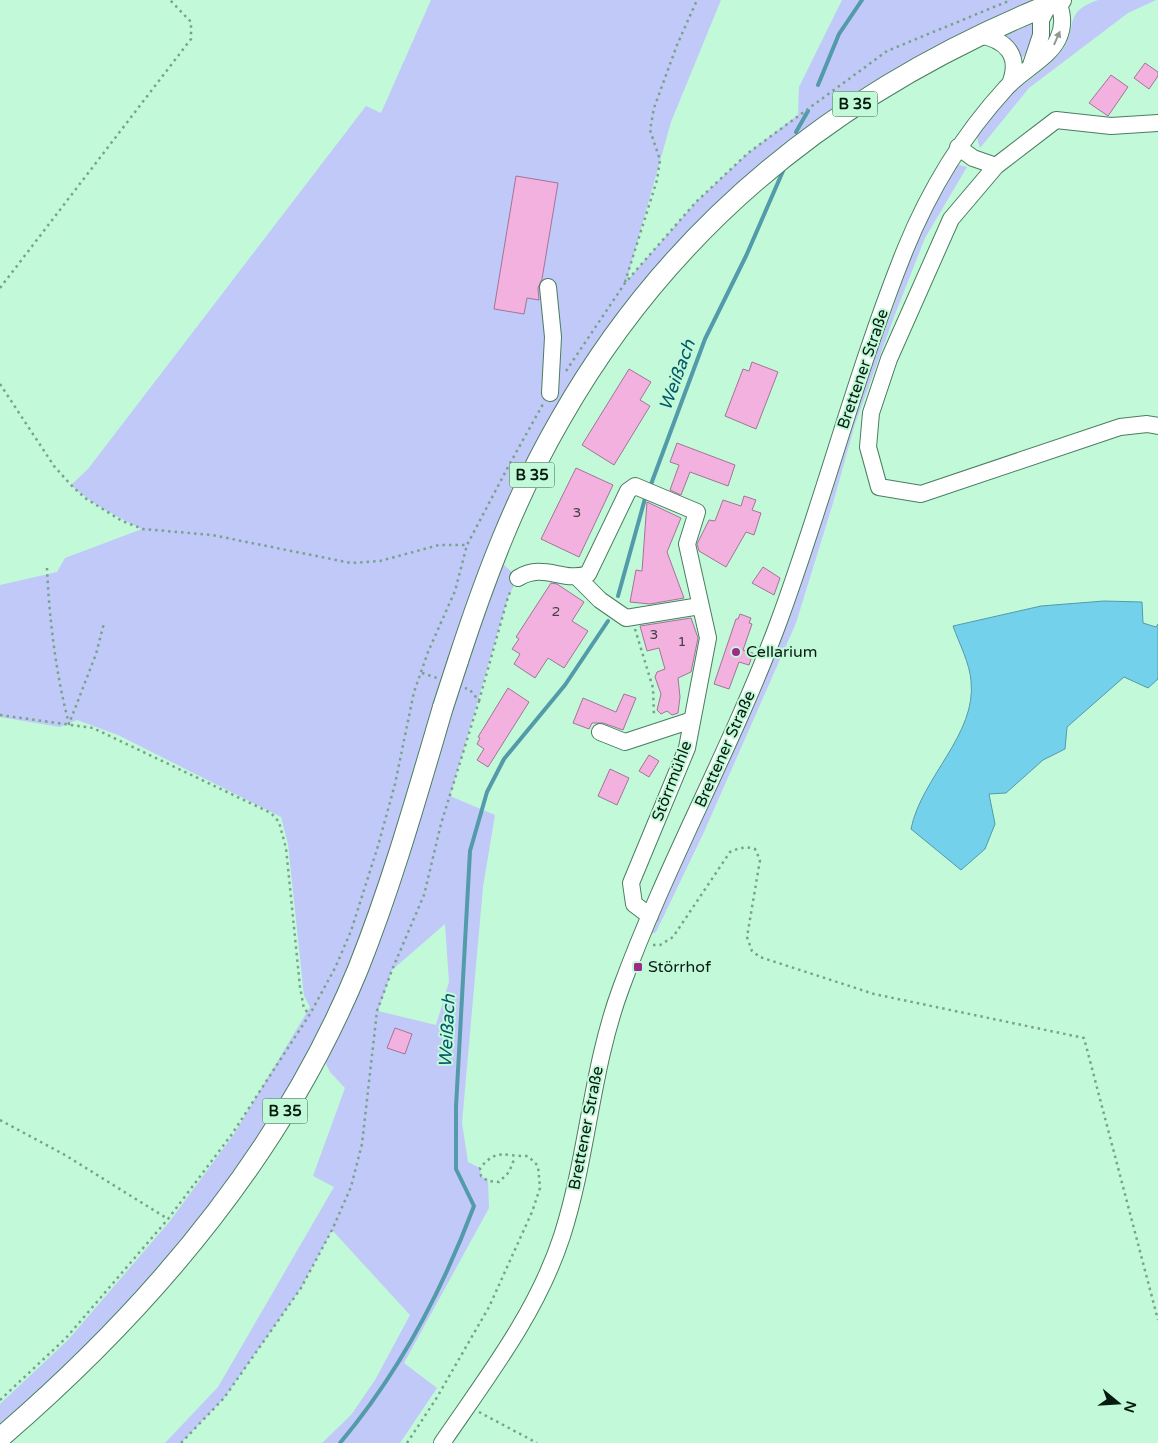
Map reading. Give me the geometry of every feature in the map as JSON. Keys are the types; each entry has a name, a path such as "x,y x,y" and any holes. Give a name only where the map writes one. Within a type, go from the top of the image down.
{"main road":[{"name":"B 35","path":"0,1438 61,1385 159,1284 204,1230 263,1146 315,1060 357,970 396,865 458,660 480,594 513,512 559,420 607,344 693,240 742,191 788,153 856,103 979,35 1056,2"}],"street":[{"name":"Brettener Straße","path":"442,1443 512,1340 541,1287 561,1238 576,1184 593,1086 618,994 650,916 734,732 776,630 800,564 860,374 906,247 938,180 958,147 981,116 1010,84 1031,65 1041,35 1041,20 1056,2"},
{"path":"979,35 994,38 1009,50 1014,61 1015,71 1010,84"},
{"path":"1158,123 1111,126 1056,120 996,166 950,219 889,359 871,413 868,447 879,487 921,494 1120,427 1147,424 1158,426"},
{"path":"958,147 973,158 996,166"},
{"path":"548,288 553,338 550,393"},
{"name":"Störrmühle","path":"578,578 588,574 628,491 635,486 697,512 687,544 708,638 686,748 631,883 634,904 650,916"},
{"path":"518,578 529,571 541,571 578,578 600,600 626,618 700,606"},
{"path":"600,732 625,742 692,720"}],"path":[{"path":"0,288 191,39 191,22 170,0"},
{"path":"625,283 658,173 660,160 650,130 654,108 677,45 697,0"},
{"path":"0,1400 66,1338 168,1219 232,1134 310,1014 335,968 351,931 388,810 414,692 428,652 454,591 467,545 550,393 625,283 696,202 748,154 798,115 887,51 1010,0"},
{"path":"0,384 54,466 71,485 85,498 122,521 143,529 212,535 327,560 351,563 380,561 439,545 467,545"},
{"path":"47,568 51,613 64,704 69,724"},
{"path":"181,1443 224,1398 301,1288 332,1230 351,1188 362,1144 378,1011 392,970 424,895 442,824 508,597 518,578"},
{"path":"632,617 642,657 650,675 654,698 653,713 658,731"},
{"path":"69,724 92,663 104,623"},
{"path":"422,673 438,679"},
{"path":"462,687 470,690 479,701"},
{"path":"0,715 93,728 271,813 279,822 286,848 300,987 304,1009 310,1014"},
{"path":"640,941 660,945 673,937 730,852 740,848 755,849 760,860 747,937 752,952 760,957 874,994 1084,1038 1158,1320"},
{"path":"0,1120 65,1154 168,1219"},
{"path":"407,1443 436,1399 488,1307 532,1212 540,1188 538,1166 528,1156 515,1157 499,1153 487,1159 480,1168 481,1176 488,1181 499,1182 509,1172 515,1157"},
{"path":"468,1406 537,1443"}],"shaded area":[{"path":"431,0 721,0 671,122 626,282 696,202 748,153 798,115 799,87 842,0 1033,0 951,39 852,95 807,127 754,172 704,219 633,295 638,306 559,420 501,562 518,578 508,597 450,796 495,815 483,887 462,1123 468,1162 480,1168 481,1176 488,1181 489,1208 404,1363 437,1388 400,1443 322,1443 351,1415 375,1380 410,1315 332,1230 301,1288 224,1398 181,1443 165,1443 218,1387 334,1187 313,1176 345,1088 330,1072 324,1060 366,975 405,869 429,789 387,860 350,966 309,1053 250,1152 174,1255 56,1379 0,1425 0,1404 68,1340 170,1221 234,1134 310,1007 304,996 288,844 281,817 118,735 77,720 60,727 0,717 0,585 57,572 65,558 142,529 97,505 71,485 88,469 366,106 381,113","holes":["445,924 449,982 436,1025 378,1011 392,970"]},
{"path":"1098,0 1156,0 1128,13 1029,88 980,148 977,138 983,124 992,112 1060,53 1066,44 1072,22 1079,10"},
{"path":"1032,24 1031,43 1026,53 1020,59 1003,37"},
{"path":"959,165 967,167 925,238 855,424 796,623 704,832 656,932 651,934 773,655 807,566 847,436 911,257 941,188 953,169"},
{"path":"1104,601 1142,602 1143,623 1156,627 1158,624 1158,679 1148,688 1124,677 1067,727 1065,749 1043,760 1006,793 989,794 995,824 985,849 961,870 911,829 925,792 966,719 971,700 969,668 953,626 1041,606"}],"building":[{"path":"1145,63 1158,72 1158,76 1149,89 1134,78"},
{"path":"1111,75 1128,87 1108,116 1089,103"},
{"path":"516,176 558,183 542,279 538,288 539,300 527,298 524,314 494,309"},
{"path":"752,362 778,372 756,429 725,416 743,369 749,371"},
{"path":"629,369 651,382 640,400 650,406 614,465 582,445"},
{"path":"677,443 735,465 728,486 690,472 681,495 670,490 679,465 670,462"},
{"path":"576,468 613,485 579,557 541,539"},
{"path":"744,496 756,500 752,510 761,513 754,535 746,532 726,567 699,551 697,544 709,520 715,521 723,500 741,506"},
{"path":"647,502 681,518 667,552 684,598 650,604 630,602 636,570 642,571"},
{"path":"763,567 780,578 774,595 752,583"},
{"path":"551,583 557,584 584,602 572,621 588,631 564,668 548,658 535,678 514,664 520,654 512,649 519,639 516,637"},
{"name":"Cellarium","path":"740,614 751,618 749,623 752,624 743,650 753,653 749,665 739,662 729,689 714,684 736,619 738,619"},
{"path":"691,618 698,638 691,672 678,678 680,697 678,713 672,715 667,711 661,714 657,710 661,694 655,677 657,672 665,669 659,648 647,651 640,626"},
{"path":"508,688 529,702 488,767 477,760 484,749 477,744 480,738 478,737"},
{"path":"624,694 636,698 623,730 603,723 592,723 589,729 573,723 583,698 616,712"},
{"path":"649,755 659,761 649,777 639,771"},
{"path":"610,769 629,778 617,805 598,796"},
{"path":"395,1028 412,1034 405,1054 387,1048"}],"waterway":[{"name":"Weißach","path":"818,85 839,34 862,0"},
{"name":"Weißach","path":"796,132 808,111"},
{"name":"Weißach","path":"650,487 705,339 746,256 783,171"},
{"name":"Weißach","path":"618,596 646,495"},
{"name":"Weißach","path":"340,1443 381,1388 417,1330 448,1269 474,1206 456,1169 456,1107 470,851 487,792 504,759 565,685 608,621"}],"place":[{"name":"Cellarium","path":"736,652"},
{"name":"Störrhof","path":"638,967"}]}
